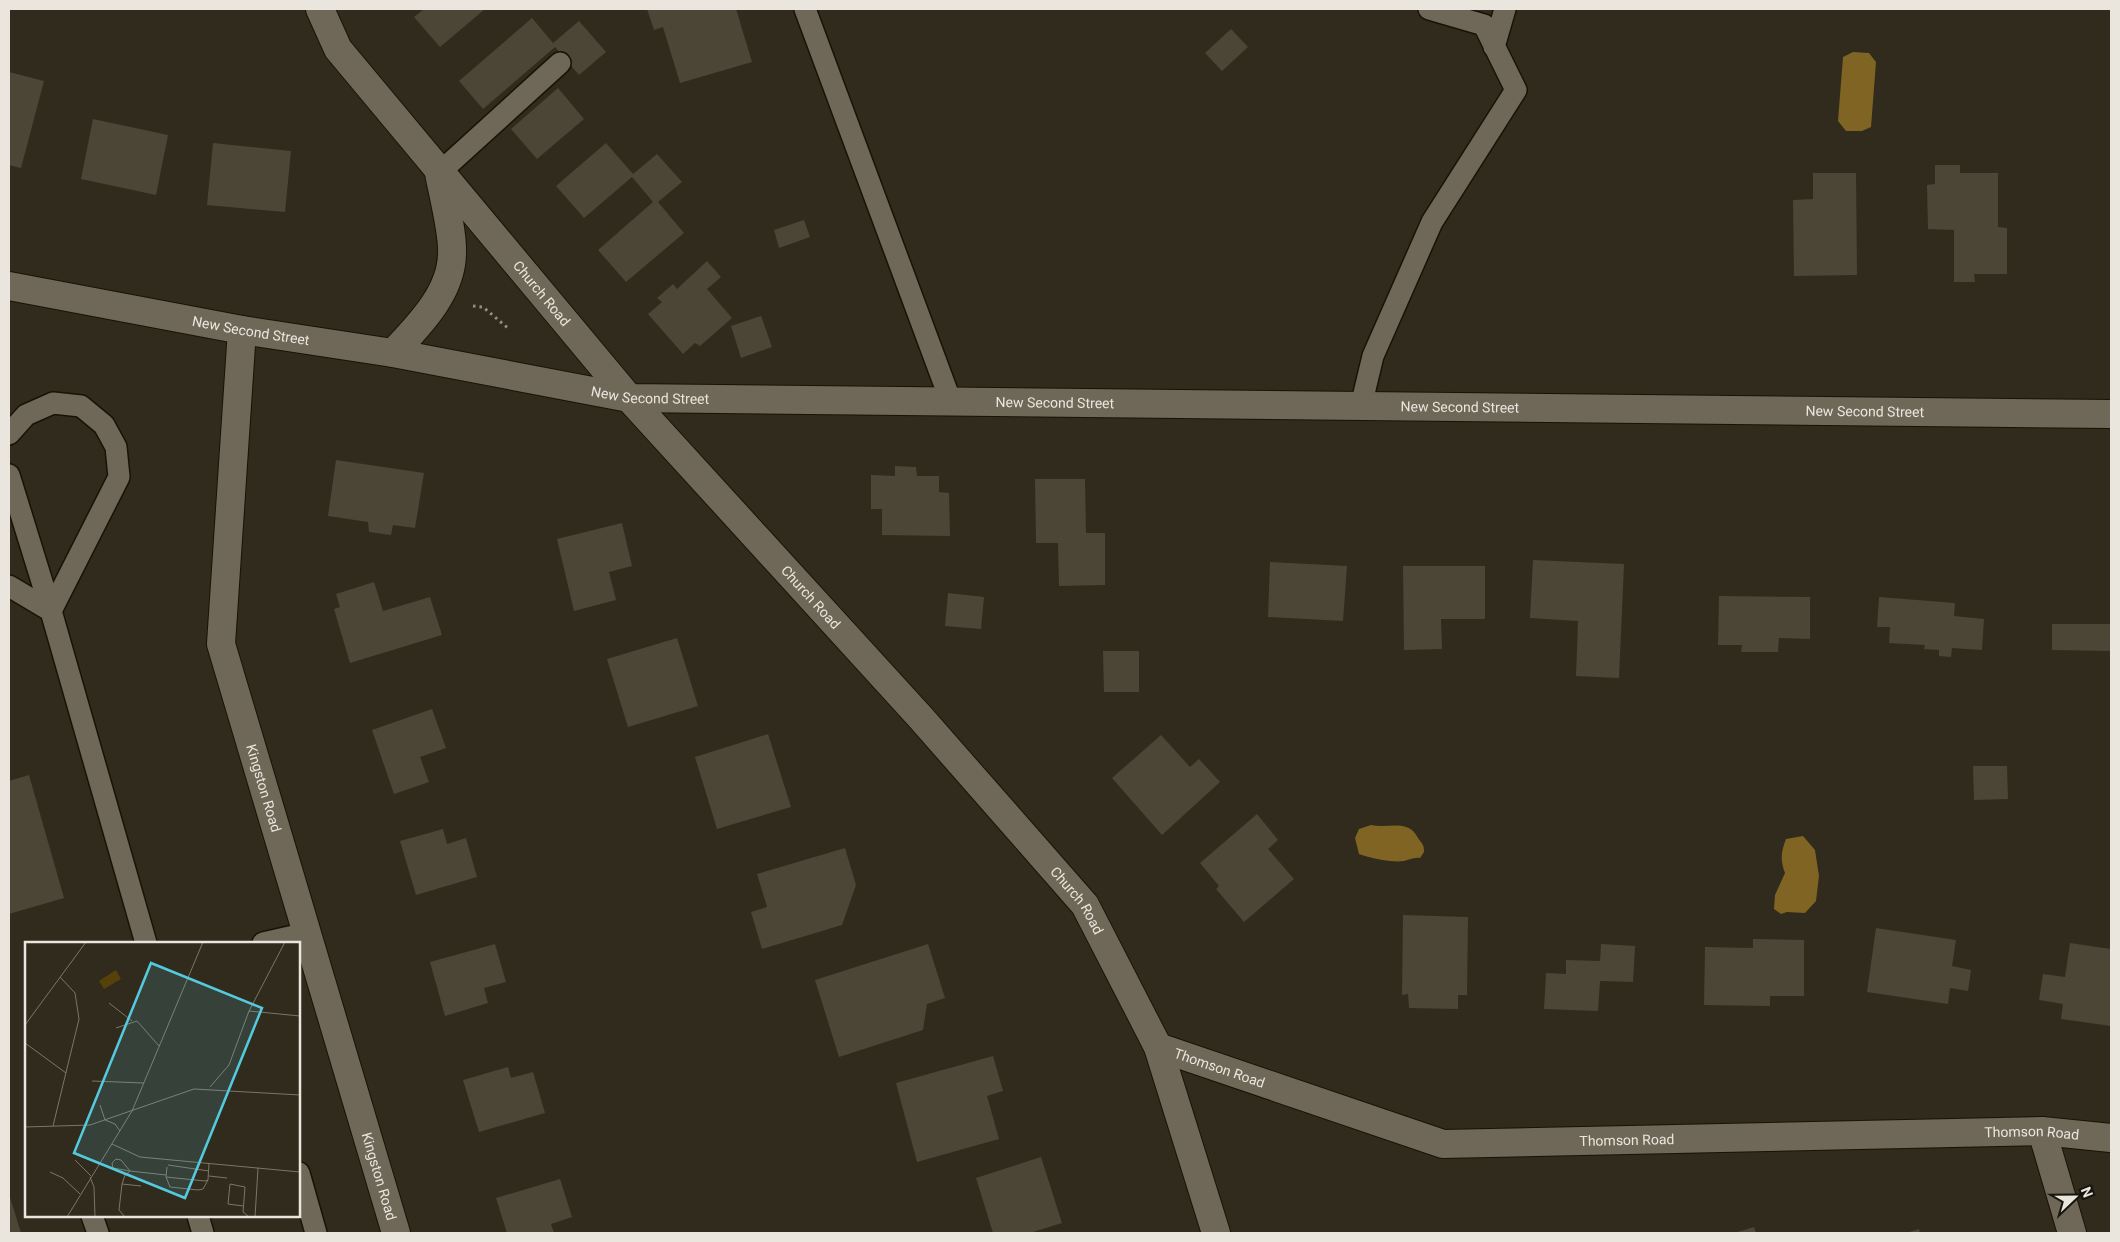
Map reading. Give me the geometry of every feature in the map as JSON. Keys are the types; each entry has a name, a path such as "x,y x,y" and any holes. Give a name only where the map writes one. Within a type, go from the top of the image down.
{"street":[{"name":"Church Road","path":"320,9 338,49 439,173 629,398 920,718 1084,905 1158,1048 1216,1233"},
{"path":"393,354 427,316 446,282 452,253 439,173"},
{"name":"New Second Street","path":"9,286 242,330 393,354 629,398 2111,414"},
{"name":"Kingston Road","path":"242,330 221,644 396,1233"},
{"name":"Thomson Road","path":"1158,1048 1443,1144 2042,1131 2111,1138"},
{"path":"2042,1131 2072,1233"}],"lane":[{"path":"805,9 951,402"},
{"path":"1361,406 1373,356 1432,222 1516,90 1484,25 1429,9"},
{"path":"1494,47 1504,9"},
{"path":"439,173 560,64"},
{"path":"9,434 26,415 53,403 81,406 104,425 116,447 119,477 51,611"},
{"path":"9,476 51,611 146,942"},
{"path":"9,586 51,611"},
{"path":"267,942 307,933"},
{"path":"300,1177 316,1233"},
{"path":"92,1217 98,1233"},
{"path":"198,1217 203,1233"}],"path":[{"path":"466,306 483,307 509,330"}],"shaded area":[{"path":"1853,52 1869,53 1876,62 1871,127 1862,131 1846,131 1838,121 1843,57"},
{"path":"1371,825 1403,826 1409,828 1424,847 1424,852 1420,858 1406,861 1381,860 1359,854 1355,838 1359,829"},
{"path":"1803,836 1815,850 1819,876 1816,901 1805,913 1787,912 1781,914 1774,909 1775,895 1785,873 1782,864 1783,848 1786,839"}],"building":[{"path":"424,9 485,9 440,47 414,17"},
{"path":"647,9 736,9 752,62 680,83 663,27 654,30"},
{"path":"532,18 553,43 579,21 606,52 579,75 555,47 483,109 459,81"},
{"path":"1231,29 1248,47 1222,71 1205,53"},
{"path":"9,72 44,81 21,168 9,165"},
{"path":"558,88 584,119 537,159 511,129"},
{"path":"93,119 168,135 156,195 81,179"},
{"path":"213,143 291,151 285,212 207,205"},
{"path":"606,143 633,174 657,154 682,182 658,202 684,233 626,282 598,250 653,202 632,177 584,218 556,186"},
{"path":"1935,165 1960,165 1960,173 1998,173 1998,227 2007,228 2007,274 1974,274 1975,282 1954,282 1954,230 1928,229 1927,185 1935,184"},
{"path":"1813,173 1856,173 1857,275 1794,276 1793,200 1813,199"},
{"path":"804,220 810,237 779,248 774,230"},
{"path":"707,261 721,277 707,289 732,318 700,346 695,343 683,354 648,314 662,302 657,298 673,284 677,289"},
{"path":"761,316 772,347 741,358 731,326"},
{"path":"336,460 424,473 415,528 393,525 391,535 369,532 368,522 328,516"},
{"path":"895,466 916,467 917,476 939,476 939,492 949,493 950,536 882,535 882,509 871,509 871,475 895,476"},
{"path":"1035,479 1085,479 1086,533 1105,533 1105,585 1059,586 1058,543 1036,543"},
{"path":"622,523 632,566 609,572 616,600 574,611 557,539"},
{"path":"1533,560 1624,564 1619,678 1576,676 1578,621 1530,618"},
{"path":"1270,562 1347,566 1343,621 1268,617"},
{"path":"1403,566 1485,566 1485,619 1441,619 1442,649 1404,650"},
{"path":"374,582 383,611 430,597 442,635 350,663 334,609 340,607 336,594"},
{"path":"948,593 984,597 981,629 945,626"},
{"path":"1719,596 1810,597 1810,639 1779,638 1778,652 1741,652 1742,645 1718,645"},
{"path":"1879,597 1955,603 1954,616 1984,619 1982,650 1952,648 1951,657 1939,656 1939,650 1924,649 1925,645 1889,643 1890,627 1877,627"},
{"path":"2052,624 2111,624 2111,651 2052,650"},
{"path":"677,638 698,706 628,727 607,659"},
{"path":"1103,651 1139,651 1139,692 1104,692"},
{"path":"432,709 446,748 420,757 429,782 394,794 372,730"},
{"path":"768,734 791,807 717,829 695,757"},
{"path":"1161,735 1190,767 1199,759 1220,782 1162,835 1112,778"},
{"path":"1973,766 2007,766 2008,799 1974,800"},
{"path":"29,775 64,898 9,914 9,781"},
{"path":"1257,814 1278,840 1268,849 1294,879 1244,922 1216,889 1219,886 1200,863"},
{"path":"443,829 447,844 466,838 477,877 416,895 400,841"},
{"path":"845,848 856,885 842,925 762,949 751,912 767,907 757,874"},
{"path":"1403,915 1468,917 1467,995 1458,995 1458,1009 1409,1008 1408,994 1402,995"},
{"path":"1876,928 1956,940 1952,966 1971,970 1968,991 1950,988 1948,1004 1867,992"},
{"path":"1753,939 1804,940 1804,996 1770,996 1770,1006 1704,1005 1705,947 1753,948"},
{"path":"2070,943 2111,949 2111,1026 2061,1019 2063,1004 2039,1000 2043,974 2065,977"},
{"path":"495,944 506,982 484,988 488,1003 445,1016 430,962"},
{"path":"928,944 945,998 927,1004 923,1030 839,1057 815,980"},
{"path":"1601,944 1635,946 1633,982 1600,981 1598,1011 1544,1009 1546,973 1566,974 1566,960 1600,961"},
{"path":"993,1056 1003,1091 987,1096 999,1139 917,1162 896,1083"},
{"path":"508,1067 511,1078 533,1072 545,1113 479,1132 463,1080"},
{"path":"1041,1157 1062,1223 1030,1233 993,1233 976,1178"},
{"path":"560,1179 572,1217 551,1224 554,1233 507,1233 496,1198"},
{"path":"9,1194 21,1233 9,1233"},
{"path":"1754,1227 1756,1233 1734,1233"},
{"path":"1919,1229 1920,1233 1906,1233"}]}
